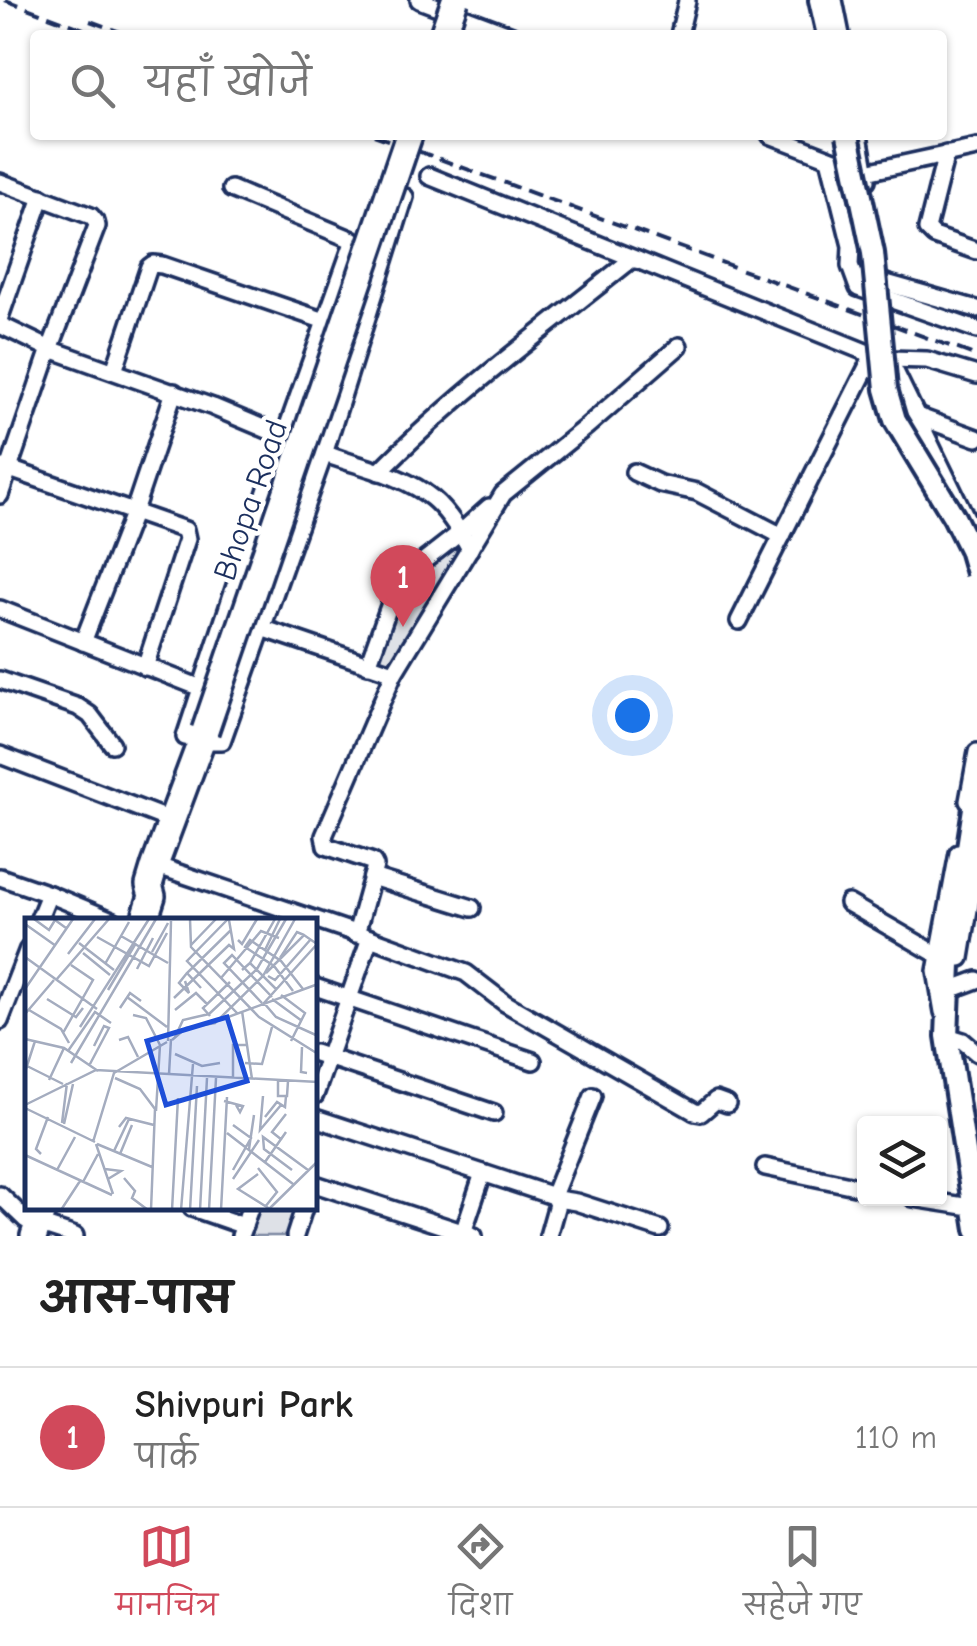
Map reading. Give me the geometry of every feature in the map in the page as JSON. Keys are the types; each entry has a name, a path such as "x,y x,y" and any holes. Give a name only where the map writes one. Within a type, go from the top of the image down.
{"main road":[{"path":"434,1 442,30"},
{"name":"Bhopa Road","path":"131,918 152,875 204,736 407,140"},
{"name":"Bhopa Road","path":"145,918 152,896 152,875"}],"street":[{"path":"677,0 702,0"},
{"path":"820,0 827,30"},
{"path":"834,0 840,30"},
{"path":"434,1 501,30"},
{"path":"681,30 686,1"},
{"path":"783,140 866,172 977,148"},
{"path":"849,140 873,252 886,389 896,420 954,517 977,573"},
{"path":"860,140 886,283"},
{"path":"946,154 927,229 934,236 977,251"},
{"path":"829,158 851,246 850,266 858,288 977,330"},
{"path":"429,176 881,357 927,360 977,375"},
{"path":"0,182 91,216 96,222 5,468 0,495"},
{"path":"231,189 386,255"},
{"path":"0,317 42,197"},
{"path":"354,240 185,737 204,736 222,741 324,454 405,197"},
{"path":"378,472 467,391 631,260 637,260"},
{"path":"114,370 153,264 325,321"},
{"path":"850,266 886,283 977,309"},
{"path":"0,325 50,349 174,392 324,454 404,482 435,500 470,549"},
{"path":"368,665 398,581 678,346"},
{"path":"881,357 917,416 977,540"},
{"path":"739,620 881,357"},
{"path":"84,642 174,392"},
{"path":"917,416 977,438"},
{"path":"5,468 182,527 187,535 145,667"},
{"path":"634,472 660,484 697,492 782,536"},
{"path":"494,1112 322,1055 349,998 376,866 331,849 323,840 394,673 503,494"},
{"path":"0,609 202,688"},
{"path":"262,628 394,673"},
{"path":"0,680 78,707 90,715 112,744"},
{"path":"977,752 944,960 962,1038 977,1053"},
{"path":"0,756 172,821"},
{"path":"944,960 977,789"},
{"path":"943,1206 976,1215 958,987 977,861"},
{"path":"152,875 301,918"},
{"path":"0,877 107,918"},
{"path":"372,877 472,908"},
{"path":"39,918 48,894"},
{"path":"848,902 944,960"},
{"path":"318,923 466,973 505,1003 695,1112 701,1113 716,1100 726,1104"},
{"path":"0,1021 6,987 25,954"},
{"path":"958,987 977,980"},
{"path":"318,988 533,1060"},
{"path":"548,1236 555,1198 593,1096"},
{"path":"318,1119 660,1229"},
{"path":"765,1167 857,1187"},
{"path":"318,1185 468,1234 483,1173"},
{"path":"0,1195 32,1222 75,1236"},
{"path":"199,1211 242,1231"},
{"path":"295,1236 303,1211"}],"shaded area":[{"path":"452,547 461,553 395,665 378,658 399,596"},
{"path":"257,1211 297,1211 288,1236 247,1236"}],"railway":[{"path":"5,0 86,30"},
{"path":"90,21 115,30"},
{"path":"388,140 977,356"}],"place":[{"name":"Shivpuri Park","path":"403,627"}]}
